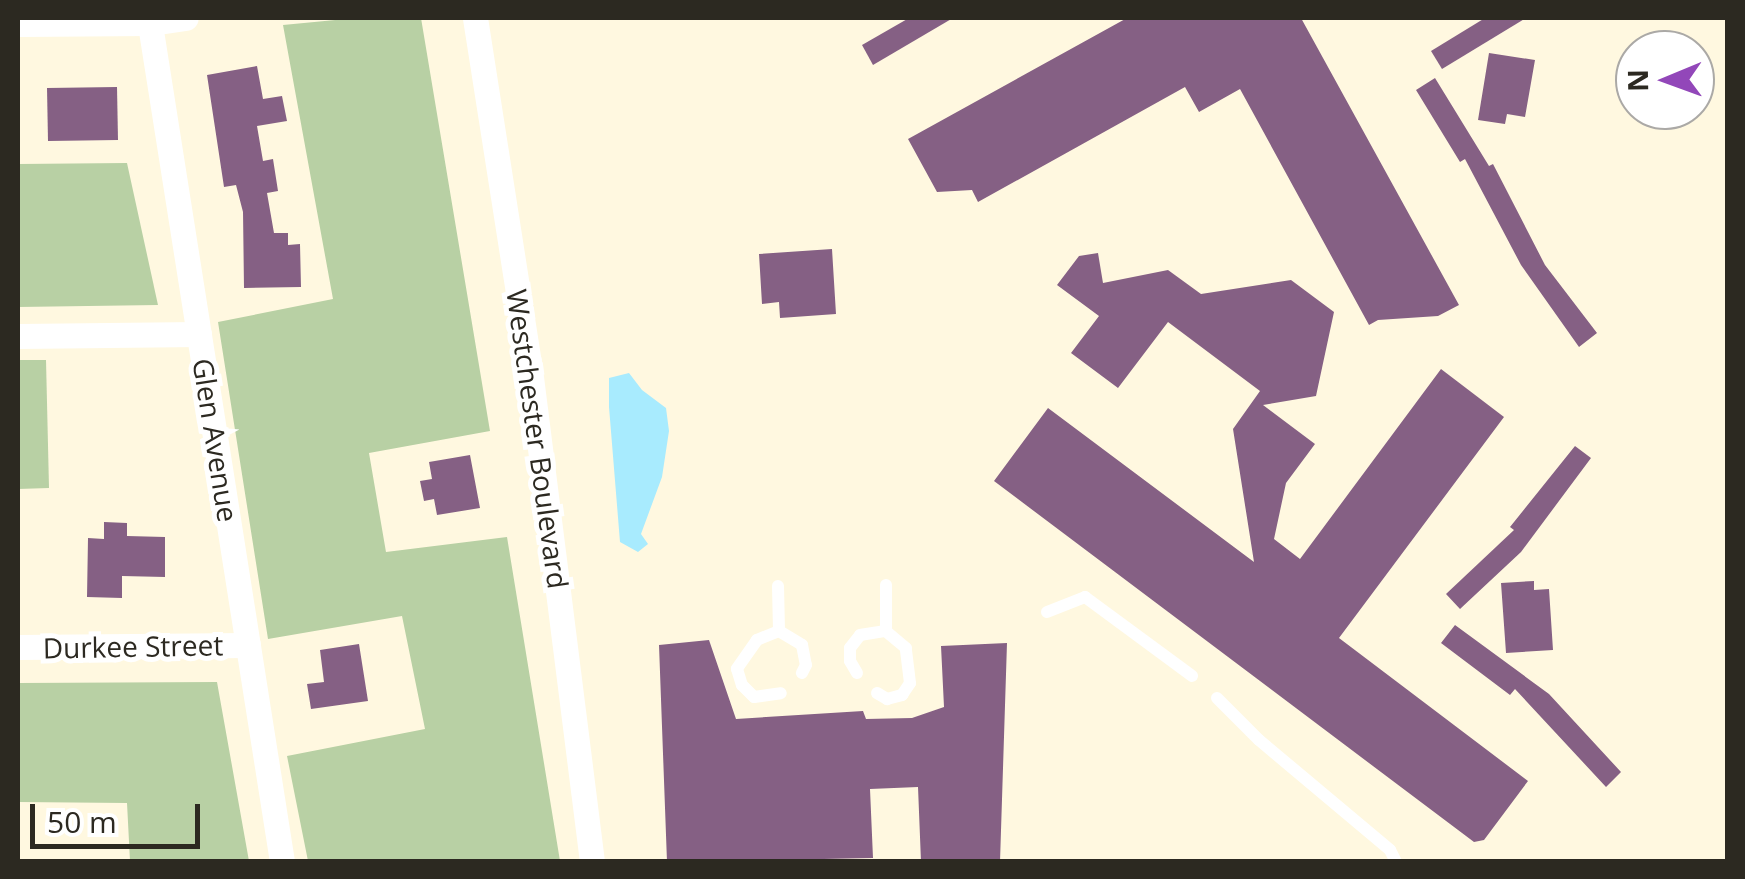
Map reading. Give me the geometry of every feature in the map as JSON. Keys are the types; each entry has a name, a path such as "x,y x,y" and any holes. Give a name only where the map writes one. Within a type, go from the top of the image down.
{"street":[{"path":"18,24 186,18"},
{"name":"Westchester Boulevard","path":"475,18 529,360 592,862"},
{"name":"Glen Avenue","path":"150,20 282,862"},
{"path":"18,336 199,334"},
{"name":"Durkee Street","path":"18,647 248,645"}],"lane":[{"path":"886,585 886,631"},
{"path":"778,586 779,631"},
{"path":"1047,612 1085,597 1192,676"},
{"path":"779,631 802,645 806,665 802,673"},
{"path":"779,631 756,640 738,670 742,685 754,696 780,694"},
{"path":"857,673 850,661 850,648 860,635 886,631 906,648 910,683 902,695 887,699 877,694"},
{"path":"1218,698 1258,740 1390,850 1396,862"}],"green space":[{"path":"356,18 421,18 490,431 369,453 386,552 507,537 560,861 308,861 287,756 425,729 402,616 268,639 218,322 333,299 283,25"},
{"path":"127,163 158,305 18,307 18,164"},
{"path":"18,360 46,360 49,488 18,489"},
{"path":"217,682 249,861 130,861 127,803 18,802 18,683"}],"water":[{"path":"629,373 642,390 666,408 669,431 662,477 641,534 648,544 638,552 620,542 609,407 609,378"}],"building":[{"path":"909,18 953,18 873,65 862,45"},
{"path":"1127,18 1301,18 1459,305 1438,316 1378,320 1369,325 1240,89 1199,112 1185,87 978,202 972,190 937,192 908,139"},
{"path":"1485,18 1526,18 1442,69 1431,51"},
{"path":"1489,53 1535,60 1525,117 1507,114 1505,124 1478,120"},
{"path":"257,66 263,99 282,96 287,121 257,126 263,161 273,159 278,191 267,193 274,233 288,233 288,245 300,244 301,287 244,288 243,212 236,185 224,187 207,75"},
{"path":"1435,78 1489,166 1493,164 1545,265 1597,333 1579,347 1521,265 1465,159 1460,162 1416,90"},
{"path":"117,87 118,140 48,141 47,88"},
{"path":"832,249 836,314 780,318 779,302 762,304 759,254"},
{"path":"1098,253 1103,283 1168,270 1201,294 1291,280 1334,312 1316,396 1263,405 1315,444 1286,483 1274,539 1300,559 1441,369 1504,417 1339,638 1528,781 1484,840 1474,842 994,481 1048,408 1254,562 1233,429 1260,391 1168,322 1118,388 1071,353 1099,316 1057,285 1079,256"},
{"path":"1575,446 1591,458 1521,552 1460,609 1446,594 1514,530 1510,527"},
{"path":"470,455 480,508 437,515 434,499 424,501 420,481 432,479 429,462"},
{"path":"104,522 127,523 127,536 165,537 165,577 122,576 122,598 87,597 88,538 104,539"},
{"path":"1534,581 1534,590 1549,589 1553,650 1506,653 1501,583"},
{"path":"1455,625 1549,694 1621,772 1606,787 1515,689 1510,695 1441,643"},
{"path":"709,640 736,719 863,711 866,719 912,718 944,707 941,646 1007,643 1000,862 921,862 918,787 870,789 873,858 667,862 659,645"},
{"path":"359,644 368,701 311,709 307,684 324,682 320,650"}]}
